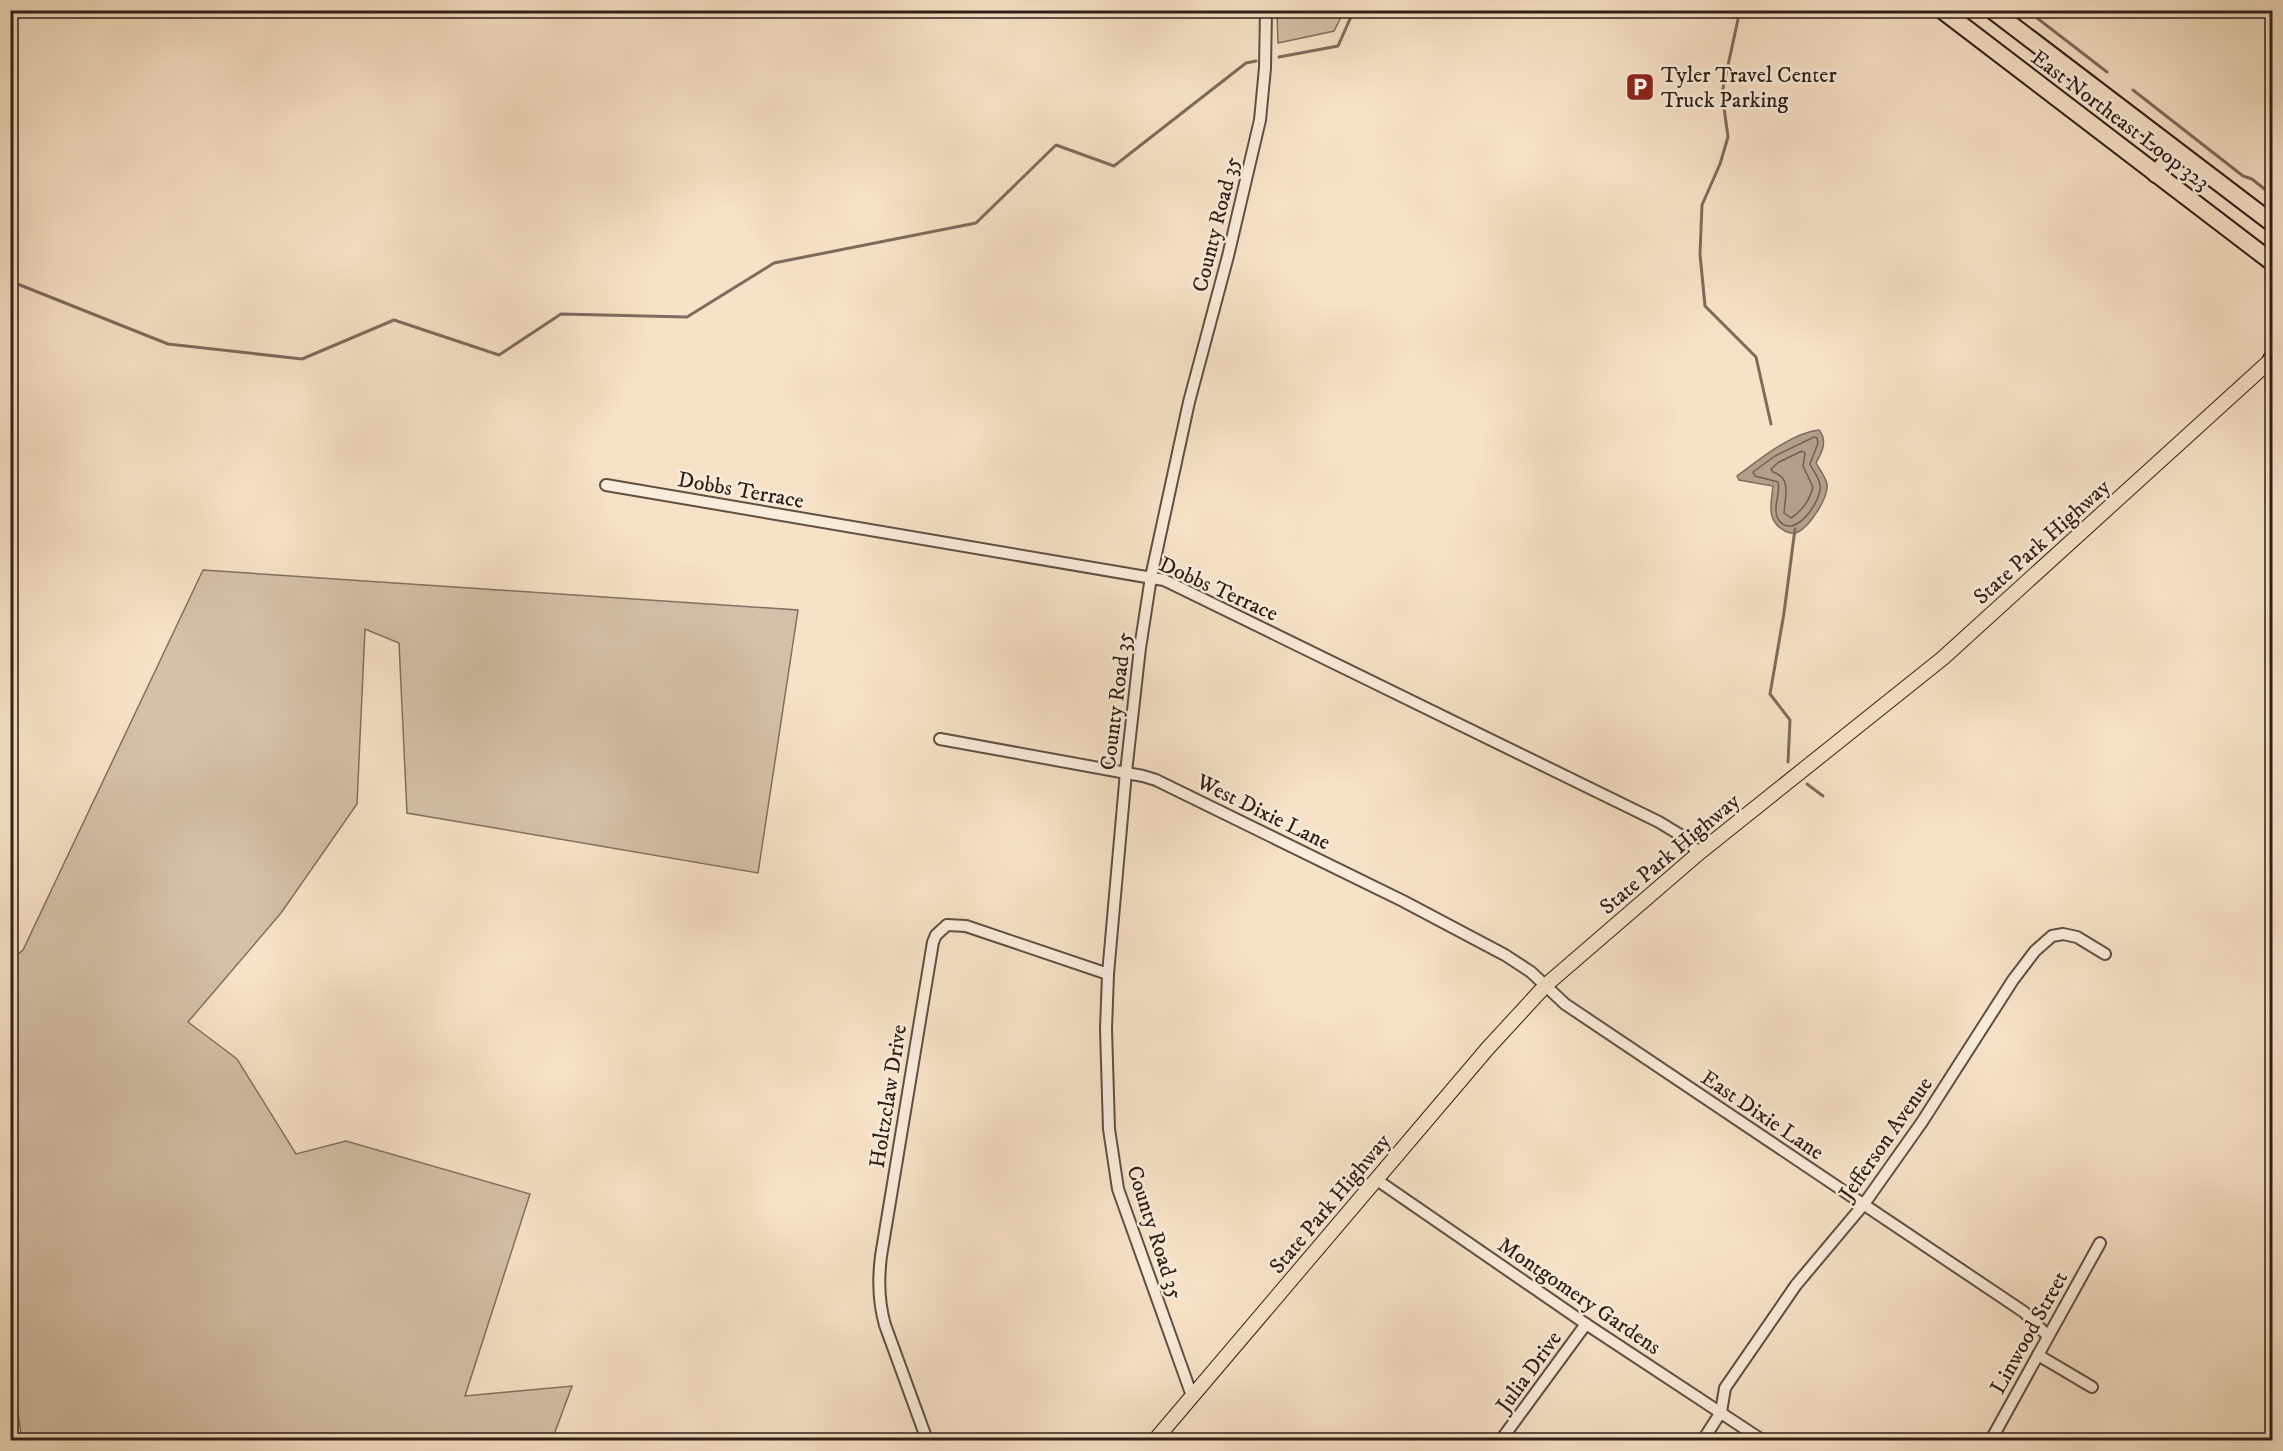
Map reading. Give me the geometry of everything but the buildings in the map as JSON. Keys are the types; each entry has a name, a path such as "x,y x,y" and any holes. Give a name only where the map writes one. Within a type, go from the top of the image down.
{"highway":[{"name":"East Northeast Loop 323","path":"1942,10 2272,262"},
{"name":"East Northeast Loop 323","path":"1992,10 2272,223"},
{"path":"2156,174 2175,151"},
{"path":"2256,250 2272,268"}],"main road":[{"name":"State Park Highway","path":"1155,1440 1488,1048 1546,985 1699,853 1943,658 2272,359"}],"street":[{"name":"County Road 35","path":"1192,1396 1118,1189 1108,1128 1106,1029 1108,974 1126,772 1140,648 1151,577 1189,402 1228,256 1260,120 1264,84 1266,10"},
{"name":"Dobbs Terrace","path":"606,485 1056,563 1151,577 1175,585 1659,822 1682,836 1699,853"},
{"name":"West Dixie Lane","path":"940,739 1126,772 1166,785 1403,901 1505,955 1546,985"},
{"name":"Holtzclaw Drive","path":"927,1440 885,1324 879,1297 879,1271 933,942 936,935 947,925 966,926 1108,974"},
{"name":"Jefferson Avenue","path":"1703,1440 1721,1412 1725,1388 1796,1285 1864,1204 1922,1122 2013,980 2043,942 2052,936 2063,934 2077,938 2105,954"},
{"name":"East Dixie Lane","path":"1546,985 1565,1004 2024,1312 2048,1336"},
{"name":"Montgomery Gardens","path":"1377,1180 1586,1324 1762,1440"},
{"name":"Linwood Street","path":"1991,1440 2100,1243"},
{"name":"Julia Drive","path":"1501,1440 1586,1324"},
{"path":"2038,1355 2092,1387"}],"shaded area":[{"path":"1277,10 1344,11 1334,31 1278,43"},
{"path":"203,570 798,610 758,873 407,813 399,643 365,629 357,804 281,913 188,1022 237,1059 296,1154 346,1141 530,1194 465,1396 572,1386 552,1440 22,1440 14,1388 10,1382 11,960 23,950"}],"water":[{"path":"1819,430 1824,442 1816,463 1824,476 1827,490 1818,511 1808,524 1798,532 1788,532 1779,527 1772,517 1773,486 1739,480 1737,476 1765,455 1797,436"}],"waterway":[{"path":"1279,57 1338,46 1354,10"},
{"path":"1740,10 1722,93 1728,137 1720,164 1702,205 1700,254 1705,306 1756,357 1771,424"},
{"path":"2028,11 2107,72"},
{"path":"10,281 168,344 302,359 394,320 499,355 561,314 687,317 774,263 976,223 1056,145 1114,166 1246,63 1256,61"},
{"path":"2133,90 2243,176 2252,179 2272,195"},
{"path":"1788,762 1790,720 1770,694 1795,529"},
{"path":"1807,784 1823,796"}],"place":[{"name":"Tyler Travel Center Truck Parking","path":"1640,87"}]}
